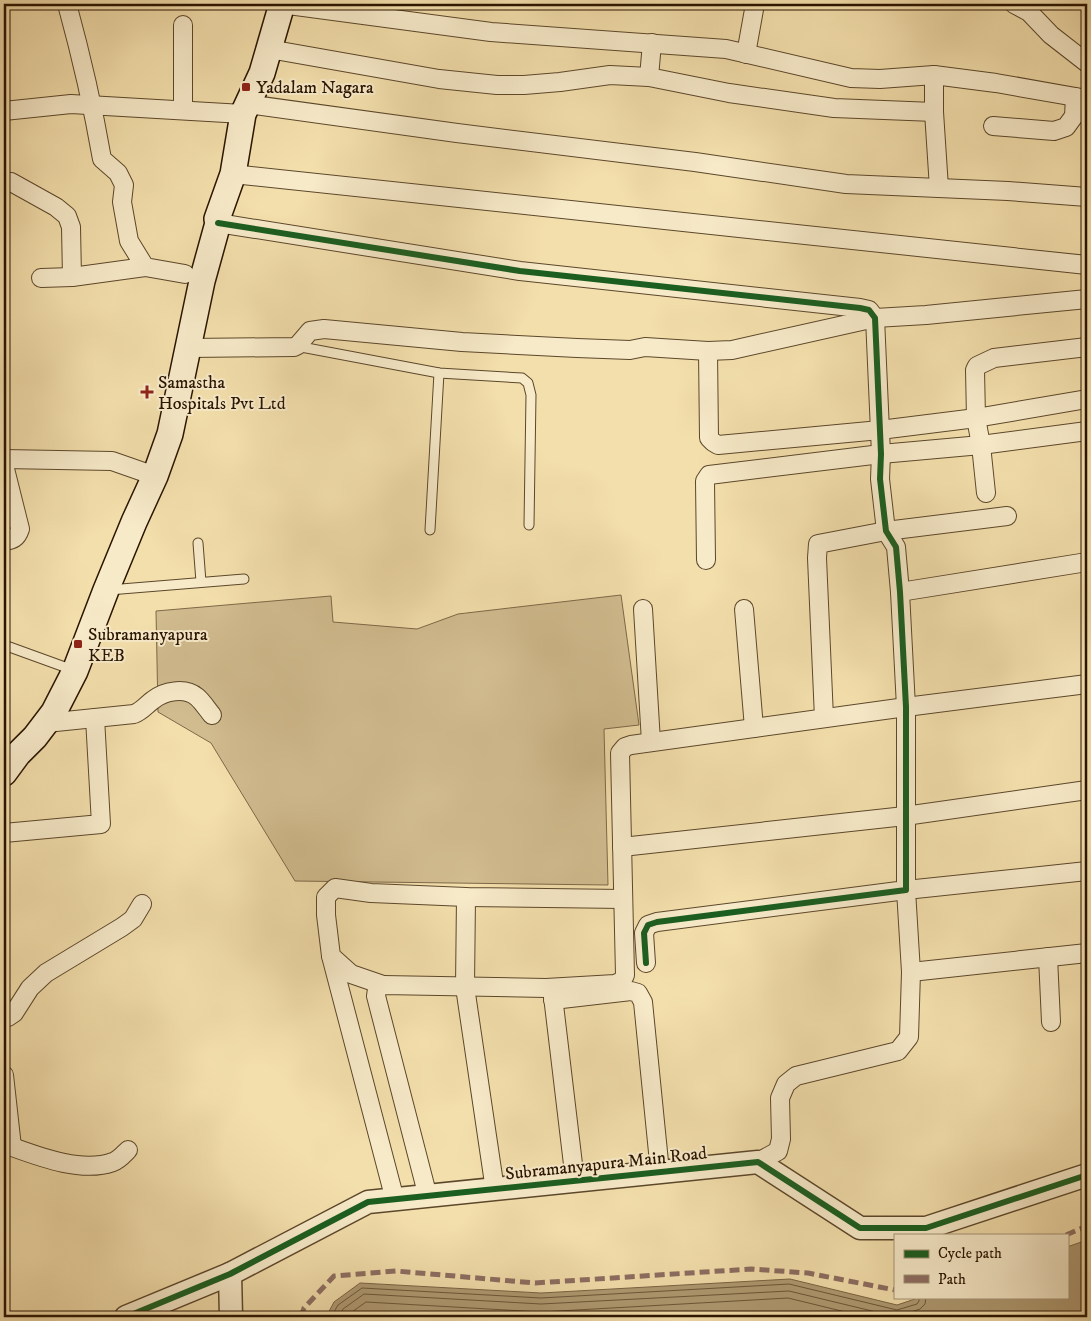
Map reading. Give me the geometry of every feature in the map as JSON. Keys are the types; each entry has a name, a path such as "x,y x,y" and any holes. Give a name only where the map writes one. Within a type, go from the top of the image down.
{"main road":[{"path":"4,774 18,754 35,737 54,712 75,671 134,522 156,476 170,434 202,281 218,223 217,219 233,174 245,109 262,73 282,4"}],"street":[{"path":"67,4 76,36 102,159 118,173 124,184 122,202 129,241 145,268"},
{"path":"282,4 491,32 726,49 850,78 880,79 934,75 996,83 1081,98 1074,116 1066,127 1054,131 994,126"},
{"path":"746,54 755,4"},
{"path":"1014,4 1029,12 1050,35 1087,63"},
{"path":"183,26 183,110"},
{"path":"649,77 652,43"},
{"path":"270,49 440,79 497,85 534,84 610,75 649,77 729,93 834,108 934,112"},
{"path":"934,75 934,112 939,188"},
{"path":"4,111 72,104 183,110 245,109 457,132 695,162 846,184 1008,191 1087,197"},
{"path":"233,174 1087,265"},
{"path":"11,182 56,207 67,216 71,227 72,277"},
{"path":"218,223 520,271 869,310 875,318 881,454 880,479 886,531 896,547 900,592 906,707 906,890 911,972 908,1037 898,1051 796,1076 786,1084 780,1098 782,1140 778,1151 758,1162 860,1228 926,1228 1087,1175"},
{"path":"41,278 72,277 145,268 184,274"},
{"path":"188,348 285,348 296,346 310,331 324,329 462,342 630,350 645,347 708,351 732,350 875,318 926,315 1087,299"},
{"path":"986,493 976,418 975,370 978,366 994,358 1087,347"},
{"path":"708,351 709,438 718,445 880,430 976,418 1087,399"},
{"path":"709,475 881,454 981,445 1087,431"},
{"path":"706,560 704,481 709,475 712,442"},
{"path":"4,459 112,461 156,476"},
{"path":"4,466 20,528 17,536 12,540 4,542"},
{"path":"824,718 818,544 886,531 1007,516"},
{"path":"900,592 1087,562"},
{"path":"642,609 651,742"},
{"path":"744,609 754,728"},
{"path":"552,994 615,984 622,981 625,975 620,753 625,748 631,745 824,718 1087,684"},
{"path":"46,723 134,714 141,712 153,700 164,693 180,690 196,696 212,715"},
{"path":"4,833 101,824 95,718"},
{"path":"622,847 905,816 1087,790"},
{"path":"646,963 644,932 648,924 657,922 906,890 1087,871"},
{"path":"395,1200 331,956 326,915 326,897 334,888 371,893 466,897 623,899"},
{"path":"466,897 465,987 495,1190"},
{"path":"4,1018 14,1013 30,988 46,972 122,927 133,919 142,904"},
{"path":"911,972 1087,953"},
{"path":"331,956 351,974 383,985 465,987 552,994 631,991 638,993 643,1002 660,1172"},
{"path":"1048,957 1051,1022"},
{"path":"383,985 377,990 376,996 428,1197"},
{"path":"552,994 575,1181"},
{"path":"4,1075 8,1146 68,1164 94,1166 115,1161 128,1150"},
{"name":"Subramanyapura Main Road","path":"139,1315 230,1274 368,1202 758,1162"},
{"path":"230,1274 231,1317"}],"lane":[{"path":"296,346 439,373 522,378 528,383 532,395 529,525"},
{"path":"430,530 439,373"},
{"path":"198,543 201,582"},
{"path":"106,590 244,579"},
{"path":"4,645 75,671"}],"shaded area":[{"path":"621,595 639,725 604,729 608,885 295,881 211,743 158,712 156,611 331,596 333,622 417,629 458,614"}],"water":[{"path":"1087,1240 1087,1311 1076,1317 326,1317 334,1302 360,1283 541,1293 790,1279 897,1305 918,1298 1068,1298 1068,1247"}],"marked path":[{"path":"1068,1234 1087,1226"},
{"path":"301,1317 304,1308 334,1276 396,1271 535,1283 751,1269 808,1273 894,1290"},
{"path":"1084,1317 1087,1306"}],"cycle path":[{"path":"218,223 520,271 860,308 869,310 875,318 881,454 880,479 886,531 896,547 900,592 906,707 906,890 657,922 648,925 644,933 646,963"},
{"path":"126,1317 230,1274 368,1202 758,1162 860,1228 926,1228 1087,1175"}],"place":[{"name":"Yadalam Nagara","path":"246,87"},
{"name":"Samastha Hospitals Pvt Ltd","path":"147,392"},
{"name":"Subramanyapura KEB","path":"78,644"}]}
